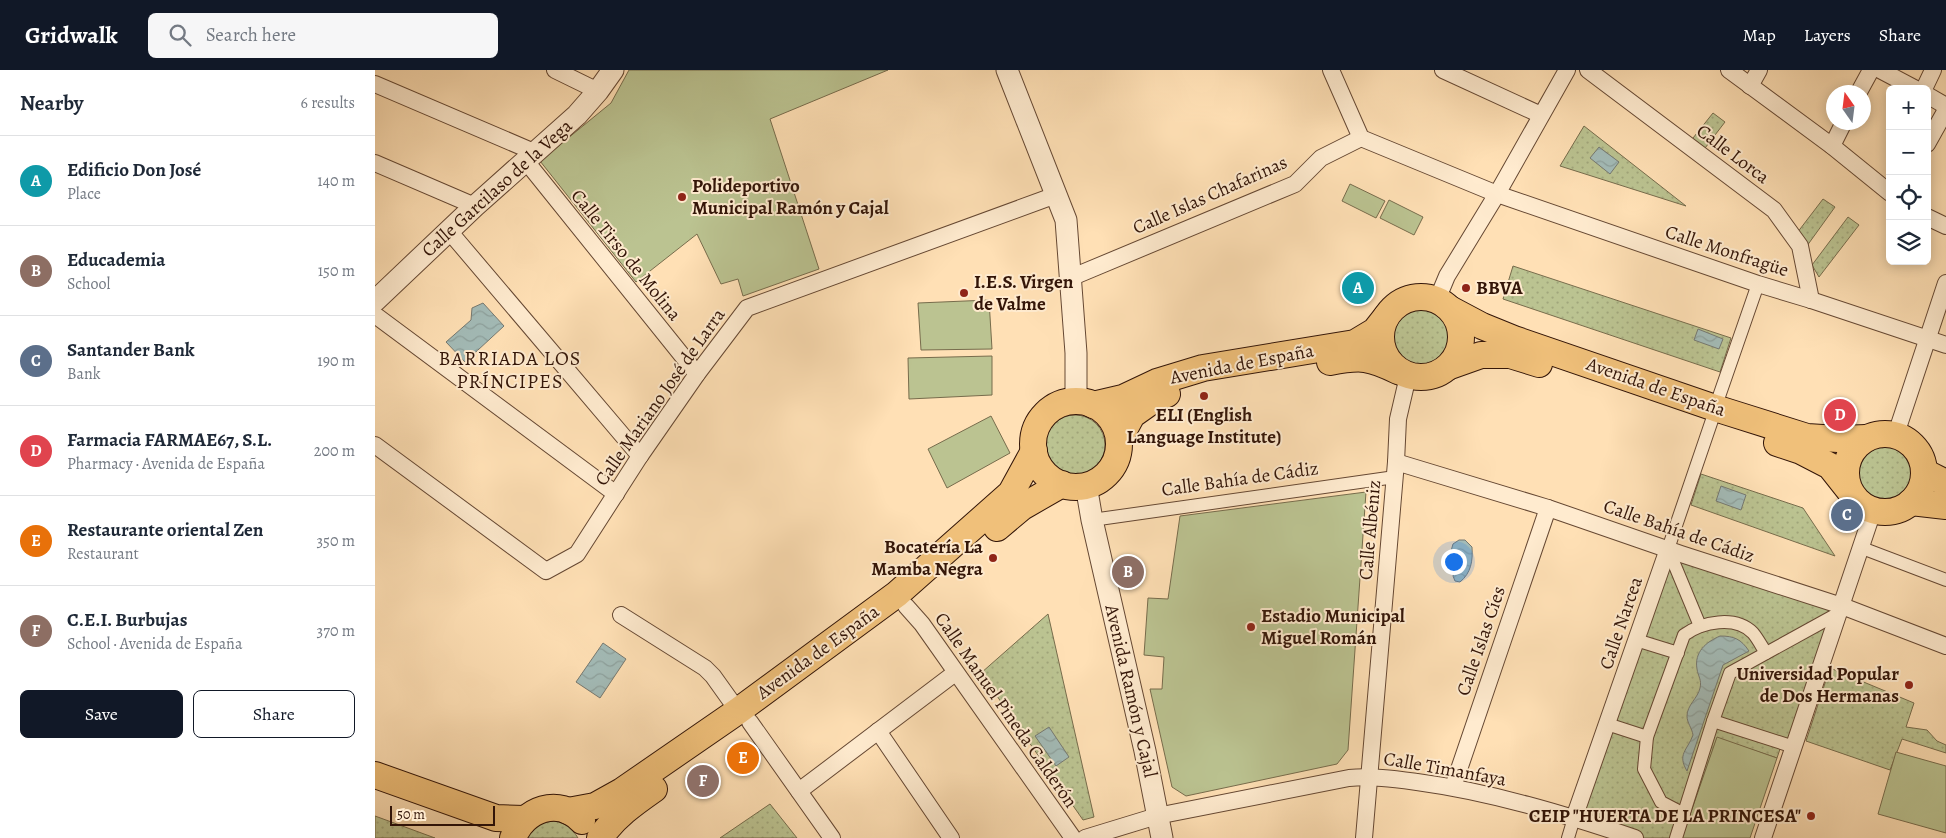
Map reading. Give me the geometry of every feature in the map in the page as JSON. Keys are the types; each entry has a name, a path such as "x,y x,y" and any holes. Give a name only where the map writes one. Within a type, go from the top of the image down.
{"main road":[{"path":"1426,297 1444,305 1457,319 1461,331 1461,344 1457,356 1450,366 1441,373 1431,377 1419,378 1403,373 1389,362 1383,352 1381,334 1386,317 1393,308 1403,301 1414,298 1426,297"},
{"name":"Avenida de España","path":"1444,305 1482,326 1713,414 1801,451 1830,466 1849,490"},
{"name":"Avenida de España","path":"1084,403 1123,398 1157,382 1203,368 1355,343 1375,331 1386,317"},
{"name":"Avenida de España","path":"1450,366 1481,355 1510,355 1713,414 1807,437 1837,440 1867,438"},
{"name":"Avenida de España","path":"1119,440 1132,415 1156,398 1187,387 1357,357 1379,361 1403,373"},
{"path":"1084,403 1103,410 1111,418 1119,440 1118,452 1114,463 1107,473 1097,481 1074,485 1052,479 1043,472 1037,462 1034,451 1034,436 1039,423 1048,411 1061,404 1084,403"},
{"path":"1880,434 1896,434 1909,442 1935,477 1921,488 1911,502 1899,510 1873,511 1855,499 1849,490 1846,466 1849,455 1867,438 1880,434"},
{"name":"Avenida de España","path":"600,838 609,825 632,804 897,594 1011,494 1034,451"},
{"name":"Avenida de España","path":"518,829 533,812 545,808 568,811 595,806 744,716 906,606 1022,507 1074,485"},
{"path":"1911,502 1946,506"},
{"path":"375,774 496,818 518,829"},
{"path":"375,793 496,838"},
{"path":"568,811 586,825 592,838"}],"street":[{"path":"555,70 598,90"},
{"name":"Calle Garcilaso de la Vega","path":"379,291 449,231 577,115 613,70"},
{"path":"1007,70 1066,220 1076,353 1084,403"},
{"path":"1331,70 1361,138"},
{"path":"1443,70 1465,74 1541,115"},
{"path":"1444,305 1447,276 1497,194 1567,70"},
{"name":"Calle Lorca","path":"1588,70 1774,210 1800,246 1811,300"},
{"path":"1729,70 1886,190"},
{"path":"1750,86 1759,70"},
{"path":"1863,85 1871,70"},
{"path":"1880,70 1908,85"},
{"path":"1925,85 1933,70"},
{"path":"375,84 530,156"},
{"path":"1931,97 1946,106"},
{"path":"1931,137 1946,110"},
{"path":"1831,146 1840,130"},
{"name":"Calle Monfragüe","path":"1361,138 1497,194 1758,284 1946,345"},
{"name":"Calle Islas Chafarinas","path":"1070,278 1295,184 1321,158 1361,138"},
{"name":"Calle Tirso de Molina","path":"530,156 697,374"},
{"path":"375,163 475,206"},
{"name":"Calle Mariano José de Larra","path":"375,445 546,571 577,554 640,456 697,374 747,308 1056,195"},
{"path":"1931,219 1946,226"},
{"path":"449,231 640,456"},
{"path":"1896,434 1946,283"},
{"name":"Calle Narcea","path":"1568,838 1758,284"},
{"path":"375,315 615,494"},
{"name":"Calle Albéniz","path":"1364,838 1403,373"},
{"name":"Calle Bahía de Cádiz","path":"1092,520 1395,470 1548,508 1946,646"},
{"name":"Avenida Ramón y Cajal","path":"1074,485 1092,520 1145,751 1162,838"},
{"name":"Calle Islas Cíes","path":"1453,787 1548,508"},
{"path":"1763,838 1873,511"},
{"path":"1861,548 1946,580"},
{"path":"1668,549 1700,626"},
{"name":"Calle Manuel Pineda Calderón","path":"906,606 922,624 1073,838"},
{"path":"1676,838 1730,673 1841,609"},
{"path":"621,615 705,668 713,676 832,838"},
{"path":"1684,814 1661,802 1644,770 1647,737 1684,636 1700,626 1722,622 1733,623 1746,627 1754,634 1765,654"},
{"path":"1636,640 1677,653"},
{"path":"799,792 955,673"},
{"path":"1713,721 1794,746"},
{"path":"1607,724 1647,737"},
{"path":"878,731 951,838"},
{"name":"Calle Timanfaya","path":"1085,838 1157,816 1349,778 1369,776 1453,787 1574,818 1635,838"}],"green space":[{"name":"Polideportivo Municipal Ramón y Cajal","path":"629,70 888,70 770,119 819,269 743,296 738,279 721,284 697,234 636,282 540,161 611,103"},
{"path":"1713,113 1725,122 1702,152 1689,143"},
{"path":"1584,126 1686,206 1560,166"},
{"path":"1350,184 1385,201 1376,218 1342,201"},
{"path":"1823,199 1835,207 1804,250 1797,233"},
{"path":"1389,200 1423,217 1414,235 1380,218"},
{"path":"1848,217 1859,225 1819,277 1812,265"},
{"path":"1513,266 1731,338 1720,372 1503,299"},
{"path":"989,300 992,349 921,350 918,303"},
{"path":"1424,305 1442,311 1450,319 1456,337 1450,355 1442,363 1424,369 1406,363 1398,355 1392,337 1398,319 1406,311"},
{"path":"992,356 992,395 909,399 908,358"},
{"path":"1075,415 1092,420 1100,428 1105,445 1100,462 1092,470 1075,475 1058,470 1050,462 1045,445 1050,428 1058,420"},
{"path":"991,416 1010,453 947,488 928,449"},
{"path":"1885,440 1903,446 1911,454 1917,472 1911,490 1903,498 1885,504 1867,498 1859,490 1853,472 1859,454 1867,446"},
{"path":"1701,474 1803,508 1835,556 1691,505"},
{"name":"Estadio Municipal Miguel Román","path":"1366,492 1348,750 1337,764 1186,796 1172,787 1150,689 1162,689 1164,657 1144,655 1148,598 1168,599 1180,516"},
{"path":"1668,549 1839,613 1794,747 1782,743 1777,758 1717,738 1682,838 1635,838 1574,818"},
{"path":"1048,614 1094,817 1083,820 981,673"},
{"path":"1830,668 1914,703 1906,727 1927,730 1937,741 1946,745 1946,753 1902,739 1890,770 1806,741"},
{"path":"1717,737 1777,758 1750,838 1682,838"},
{"path":"1896,752 1946,766 1946,833 1878,814"},
{"path":"770,804 797,838 720,838"},
{"path":"375,816 435,838 375,838"},
{"path":"555,821 568,827 578,838 522,838 536,823"}],"water":[{"path":"1599,147 1619,162 1610,174 1590,158"},
{"path":"483,303 504,326 465,362 446,342 471,320 472,308"},
{"path":"1698,329 1723,339 1719,349 1694,340"},
{"path":"1721,486 1746,495 1741,510 1716,501"},
{"path":"1459,540 1465,540 1472,547 1472,562 1469,571 1460,582 1455,581 1453,576 1457,563 1451,551 1453,544"},
{"path":"1720,636 1737,639 1749,651 1723,665 1687,771 1683,756 1693,735 1687,719 1687,712 1699,692 1700,685 1697,658 1702,648"},
{"path":"603,643 626,659 600,698 576,682"},
{"path":"1049,727 1069,757 1056,766 1035,736"}],"place":[{"name":"Polideportivo Municipal Ramón y Cajal","path":"682,197"},
{"name":"Edificio Don José","path":"1358,288"},
{"name":"BBVA","path":"1466,288"},
{"name":"I.E.S. Virgen de Valme","path":"964,293"},
{"name":"ELI (English Language Institute)","path":"1204,396"},
{"name":"Farmacia FARMAE67, S.L.","path":"1840,415"},
{"name":"Santander Bank","path":"1847,515"},
{"name":"Bocatería La Mamba Negra","path":"993,558"},
{"name":"Educademia","path":"1128,572"},
{"name":"Estadio Municipal Miguel Román","path":"1251,627"},
{"name":"Universidad Popular de Dos Hermanas","path":"1909,685"},
{"name":"Restaurante oriental Zen","path":"743,758"},
{"name":"C.E.I. Burbujas","path":"703,781"},
{"name":"CEIP \"HUERTA DE LA PRINCESA\"","path":"1811,816"}],"district":[{"name":"BARRIADA LOS PRÍNCIPES","path":"510,370"}]}
